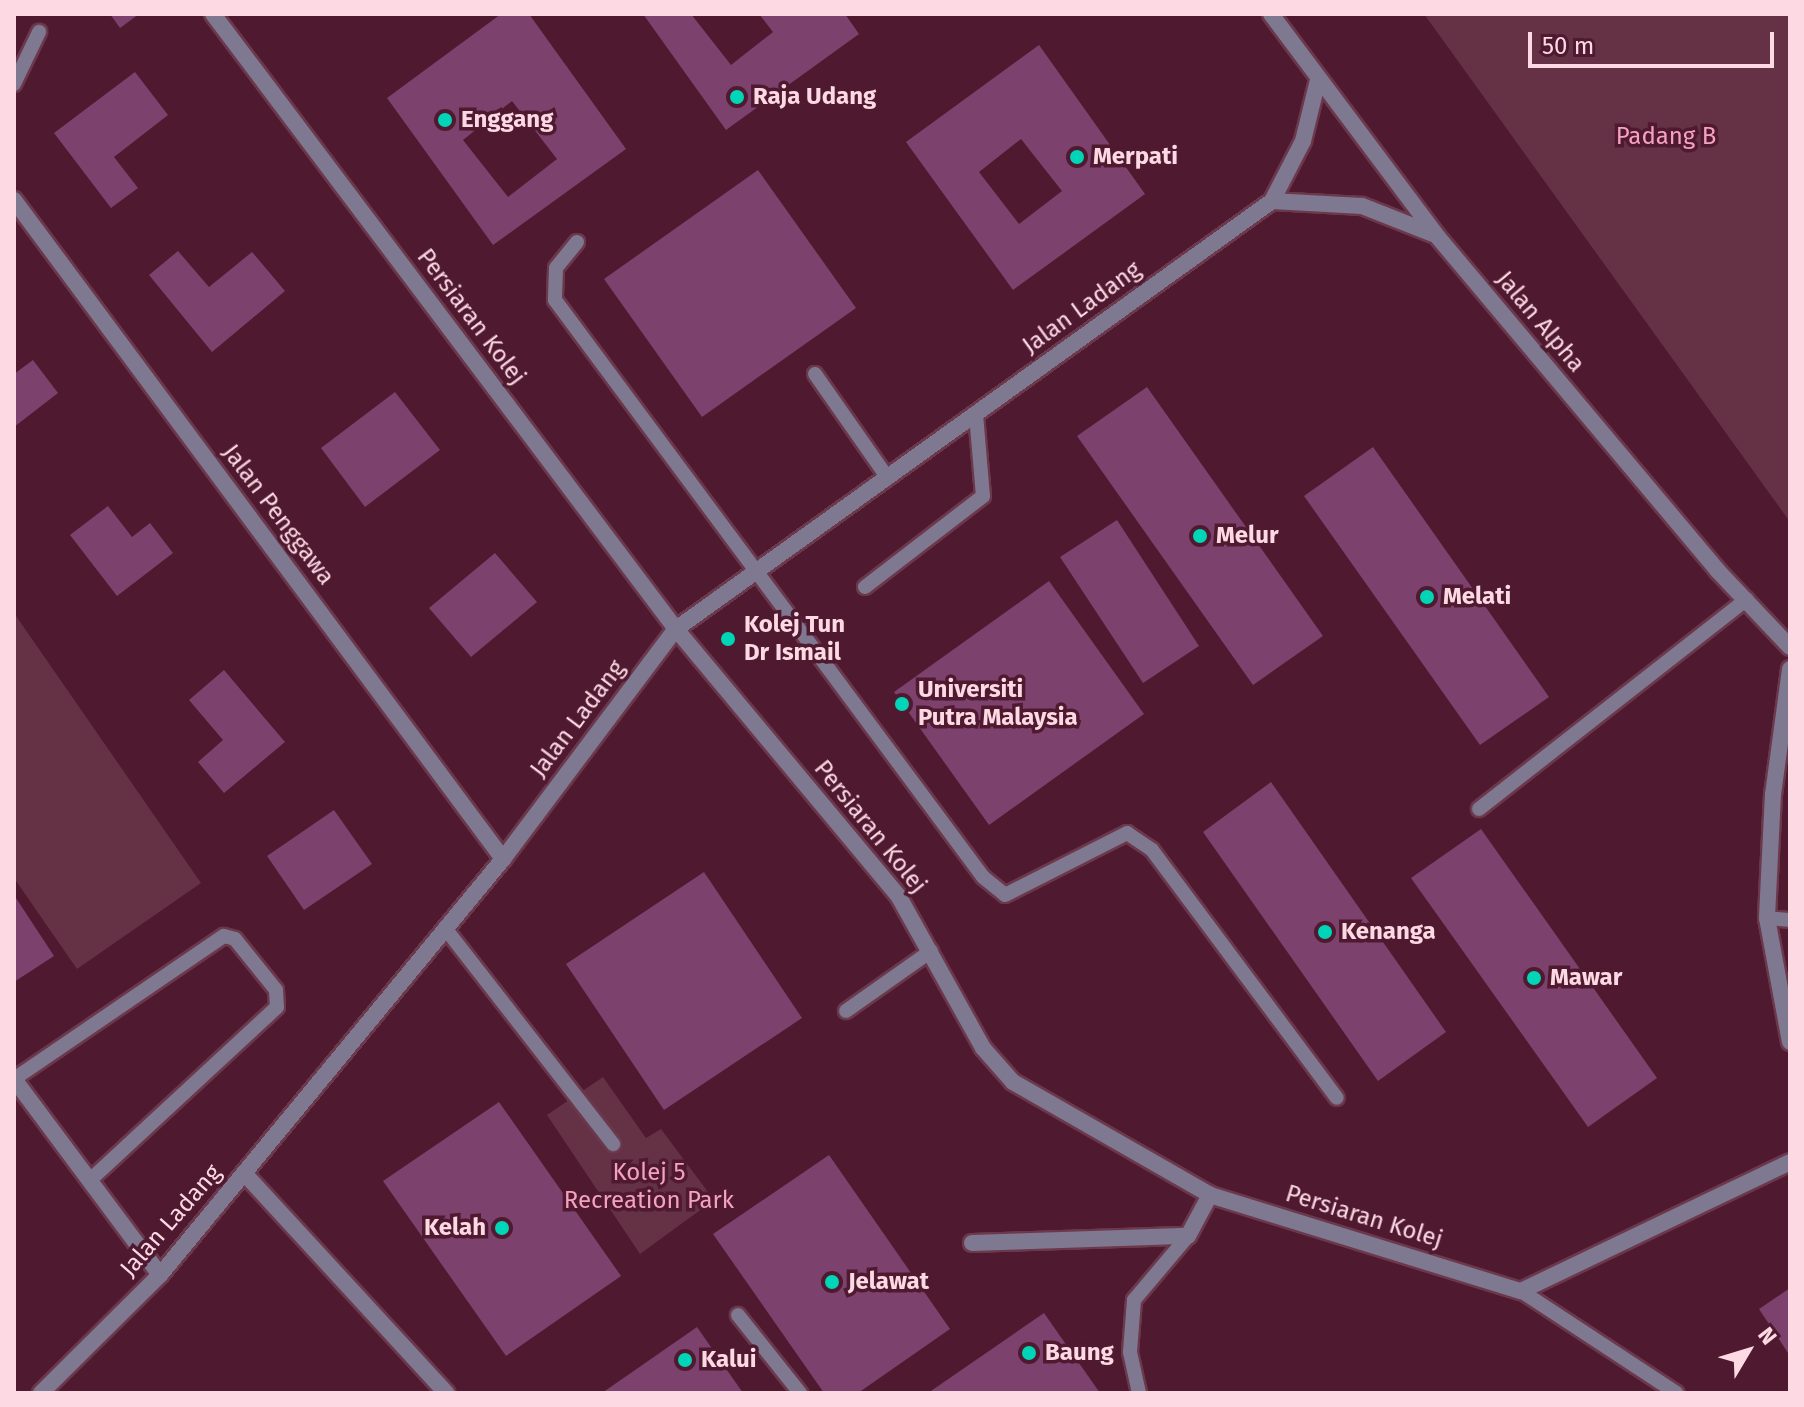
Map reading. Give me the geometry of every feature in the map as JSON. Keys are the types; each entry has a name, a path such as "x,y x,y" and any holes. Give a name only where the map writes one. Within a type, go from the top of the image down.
{"street":[{"name":"Persiaran Kolej","path":"213,14 676,629 899,897 983,1048 1013,1082 1210,1195 1521,1291"},
{"name":"Jalan Alpha","path":"1271,14 1437,236 1790,647"},
{"name":"Jalan Ladang","path":"41,1393 160,1275 503,859 676,629 1272,201 1303,141 1318,80"},
{"name":"Jalan Penggawa","path":"14,200 503,859"},
{"path":"1272,201 1362,206 1437,236"},
{"path":"1790,669 1767,918 1790,1042"},
{"path":"14,1079 160,1275"},
{"path":"1521,1291 1790,1162"},
{"path":"244,1173 446,1393"},
{"path":"972,1243 1188,1236 1210,1195"}],"lane":[{"path":"14,84 39,32"},
{"path":"577,242 556,268 555,300 983,877 1005,895 1127,833 1152,850 1337,1098"},
{"path":"815,374 887,477"},
{"path":"865,587 983,496 976,414"},
{"path":"1479,809 1747,599"},
{"path":"1767,918 1790,920"},
{"path":"445,928 613,1144"},
{"path":"14,1079 224,936 235,939 276,990 277,1007 90,1180"},
{"path":"846,1011 931,951"},
{"path":"1139,1393 1130,1352 1134,1300 1188,1236"},
{"path":"1521,1291 1676,1393"},
{"path":"738,1315 800,1393"}],"green space":[{"name":"Padang B","path":"1424,14 1790,14 1790,522"},
{"path":"14,613 201,883 77,969 14,878"},
{"name":"Kolej 5 Recreation Park","path":"603,1077 646,1138 661,1129 714,1200 640,1254 547,1115"}],"building":[{"path":"110,14 139,14 120,28"},
{"name":"Enggang","path":"501,14 529,14 626,149 493,245 387,98","holes":["512,101 557,159 508,197 463,140"]},
{"name":"Raja Udang","path":"643,14 691,14 731,65 773,32 759,14 845,14 859,34 726,130"},
{"name":"Merpati","path":"1039,45 1145,194 1013,290 906,142","holes":["1021,139 1062,191 1019,224 979,172"]},
{"path":"135,72 168,115 114,157 138,188 111,208 54,133"},
{"path":"758,170 856,308 702,417 604,279"},
{"path":"178,251 209,287 252,252 285,291 212,352 149,275"},
{"path":"33,360 58,393 14,427 14,374"},
{"name":"Melur","path":"1147,387 1323,636 1253,685 1077,436"},
{"path":"395,392 440,450 365,507 321,448"},
{"name":"Melati","path":"1373,447 1549,697 1480,745 1304,496"},
{"path":"108,506 132,537 150,523 173,553 117,596 70,535"},
{"path":"1117,520 1199,646 1143,683 1060,557"},
{"path":"495,553 537,602 471,657 429,608"},
{"path":"1049,581 1144,714 989,825 894,692"},
{"path":"224,670 285,742 224,793 198,762 223,740 189,700"},
{"name":"Kenanga","path":"1271,782 1446,1032 1378,1081 1203,832"},
{"path":"334,810 372,864 304,910 267,856"},
{"name":"Mawar","path":"1481,829 1657,1078 1588,1127 1411,878"},
{"path":"704,872 802,1018 664,1110 566,964"},
{"path":"14,895 54,956 14,982"},
{"name":"Kelah","path":"499,1102 621,1276 506,1356 383,1181"},
{"name":"Jelawat","path":"829,1155 950,1329 858,1393 824,1393 713,1234"},
{"path":"1790,1288 1790,1356 1759,1309"},
{"name":"Baung","path":"1044,1313 1100,1393 928,1393"},
{"name":"Kalui","path":"697,1327 743,1393 602,1393"}],"place":[{"name":"Raja Udang","path":"737,97"},
{"name":"Enggang","path":"445,120"},
{"name":"Merpati","path":"1077,157"},
{"name":"Melur","path":"1200,536"},
{"name":"Melati","path":"1427,597"},
{"name":"Kolej Tun Dr Ismail","path":"728,639"},
{"name":"Universiti Putra Malaysia","path":"902,704"},
{"name":"Kenanga","path":"1325,932"},
{"name":"Mawar","path":"1534,978"},
{"name":"Kelah","path":"502,1228"},
{"name":"Jelawat","path":"832,1282"},
{"name":"Baung","path":"1029,1353"},
{"name":"Kalui","path":"685,1360"}]}
